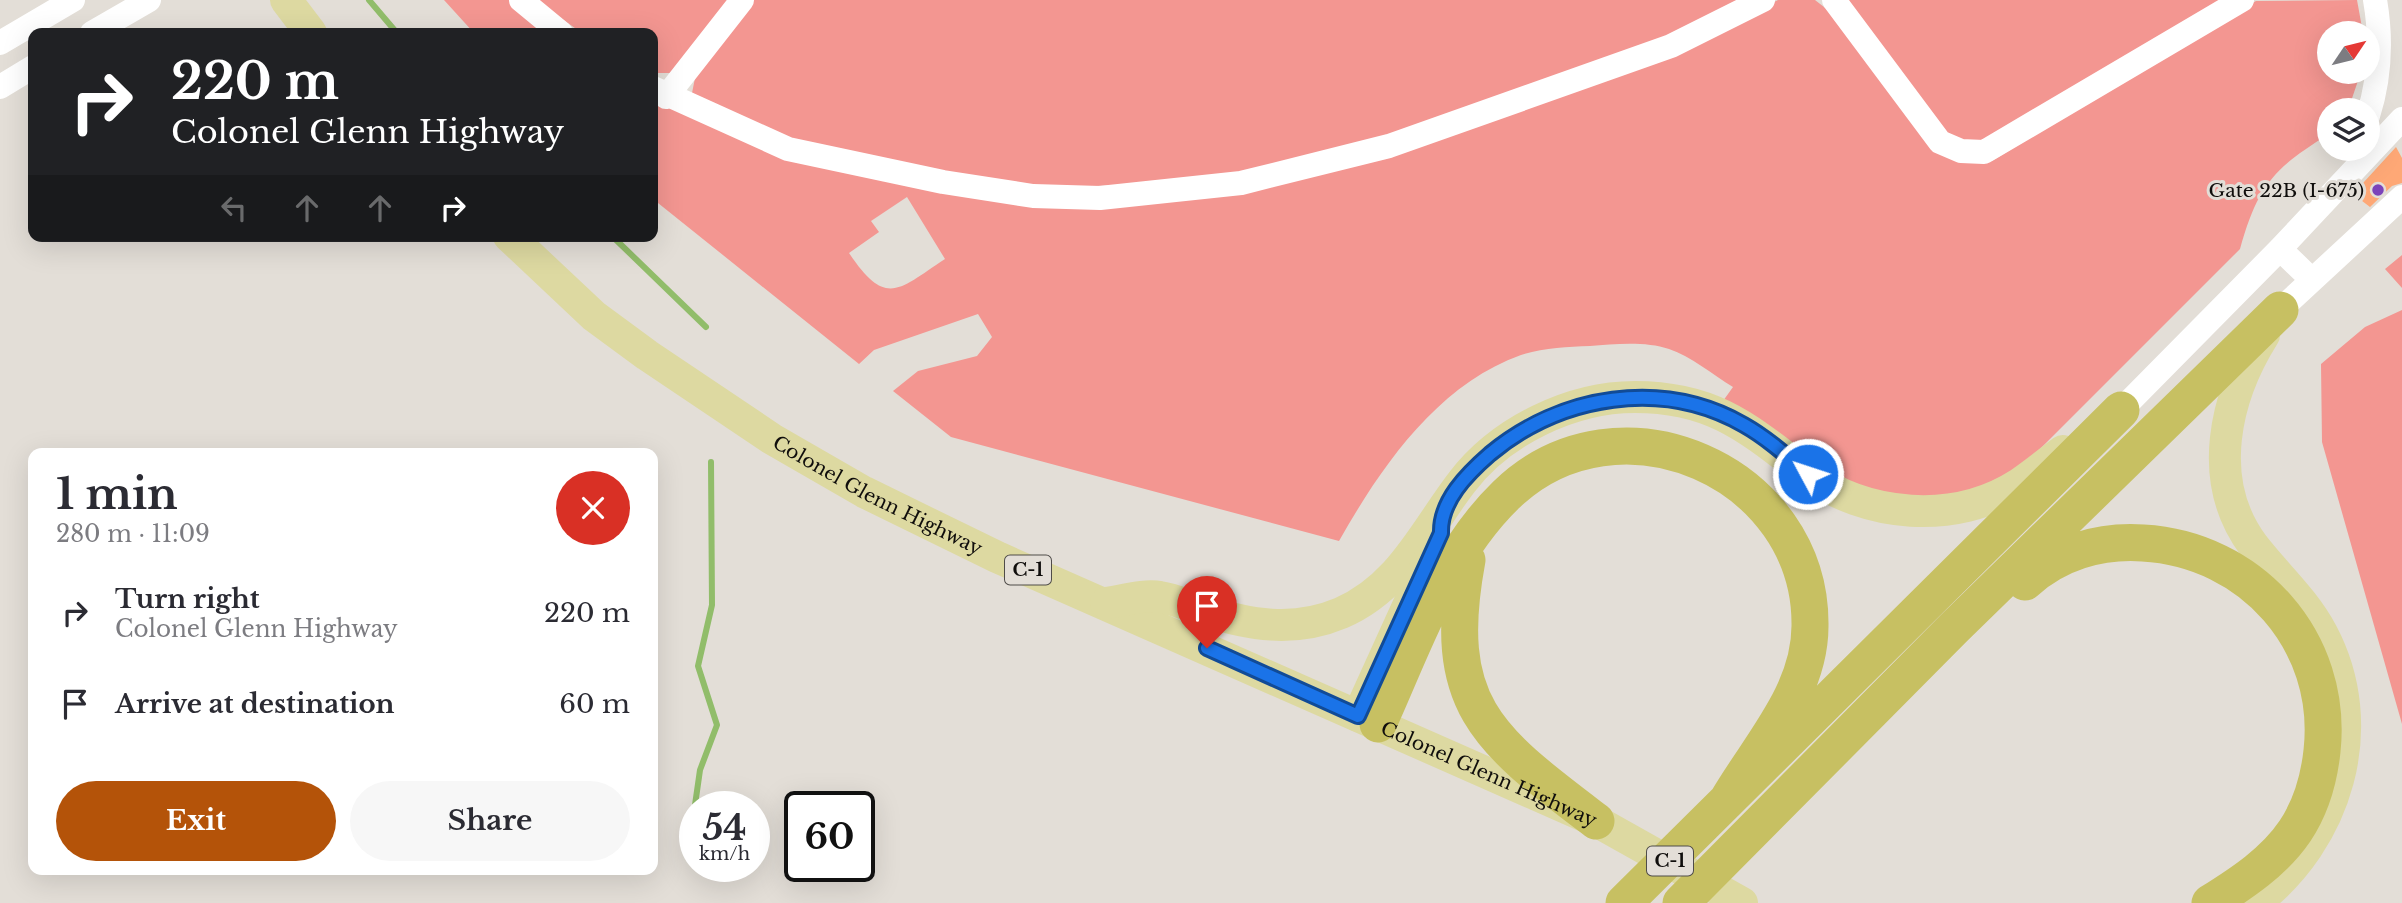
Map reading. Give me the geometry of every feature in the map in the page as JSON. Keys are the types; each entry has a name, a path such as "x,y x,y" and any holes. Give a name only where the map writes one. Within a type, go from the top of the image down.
{"highway":[{"path":"1681,903 1954,628 2280,310"},
{"path":"1624,903 2121,410"},
{"path":"1368,720 1453,559 1508,493 1529,477 1564,459 1615,447 1649,447 1696,458 1735,480 1759,501 1781,528 1805,577 1810,628 1806,658 1785,711 1727,801"},
{"path":"1471,539 1457,625 1458,647 1468,689 1484,719 1507,750 1596,821"},
{"path":"1954,628 2014,592 2037,571 2056,560 2090,547 2131,542 2175,546 2213,558 2252,582 2282,612 2304,645 2318,683 2324,724 2318,778 2304,816 2284,845 2260,869 2210,903"}],"main road":[{"path":"286,0 307,28"},
{"name":"Colonel Glenn Highway","path":"515,242 594,316 772,439 928,524 1596,821 1742,903"},
{"path":"2256,903 2293,870 2325,820 2343,762 2346,732 2339,680 2323,635 2298,596 2251,542 2240,520 2227,479 2226,432 2236,387 2280,310"},
{"path":"1106,603 1158,596 1258,625 1300,624 1320,620 1361,603 1398,572 1441,517 1475,467 1519,432 1566,409 1616,398 1658,398 1716,412 1761,435 1808,474 1851,498 1877,506 1931,512 1982,501 2019,484 2121,410"},
{"path":"1368,720 1441,533 1441,517"}],"street":[{"path":"0,43 73,0"},
{"path":"101,28 149,0"},
{"path":"521,0 555,28"},
{"path":"742,0 660,93 788,149 943,182 1033,196 1100,198 1241,183 1389,146 1671,46 1763,0"},
{"path":"1834,0 1940,142 1961,150 1984,152 2242,0"},
{"path":"2371,98 2379,56 2375,0"},
{"path":"0,87 28,70"},
{"path":"2121,410 2401,122"},
{"path":"2320,204 2348,161"},
{"path":"2356,239 2367,210 2402,176"},
{"path":"2280,310 2402,197"},
{"path":"2356,239 2384,232 2402,215"},
{"path":"2280,248 2312,280"}],"shaded area":[{"path":"444,0 512,0 546,28 469,28"},
{"path":"535,0 733,0 673,73 658,73 658,28 575,28"},
{"path":"751,0 1755,0 1683,37 1385,141 1220,180 1034,189 791,141 692,93 695,78"},
{"path":"1778,0 1815,0 1838,18 1937,149 1992,161 2256,1 2357,0 2361,21 2317,21 2317,84 2357,84 2352,98 2317,98 2317,142 2294,157 2271,180 2254,209 2240,249 2023,466 2004,479 1961,495 1901,498 1838,479 1723,401 1733,387 1677,352 1650,345 1564,347 1538,351 1521,355 1491,369 1463,386 1414,432 1393,458 1339,541 951,437 893,391 918,371 977,356 992,337 978,314 874,350 859,364 658,203 658,100 920,185 1217,192 1675,53","holes":["907,197 945,259 904,285 893,288 873,282 849,253 879,232 871,221"]},
{"path":"1842,0 2229,0 1972,148 1940,129"},
{"path":"2402,255 2402,288 2385,269"},
{"path":"2402,310 2402,724 2322,442 2321,364 2365,327"}],"building":[{"path":"2396,147 2402,158 2402,183 2392,186 2370,207 2353,194"}],"waterway":[{"path":"369,0 393,28"},
{"path":"618,242 706,327"},
{"path":"697,791 700,770 717,725 698,666 712,605 711,462"}],"place":[{"name":"Gate 22B (I-675)","path":"2378,190"}],"route":[{"path":"1207,648 1358,716 1441,533 1441,517 1451,498 1475,467 1496,449 1519,432 1566,409 1587,403 1633,397 1685,402 1726,416 1761,435 1808,474"}]}
